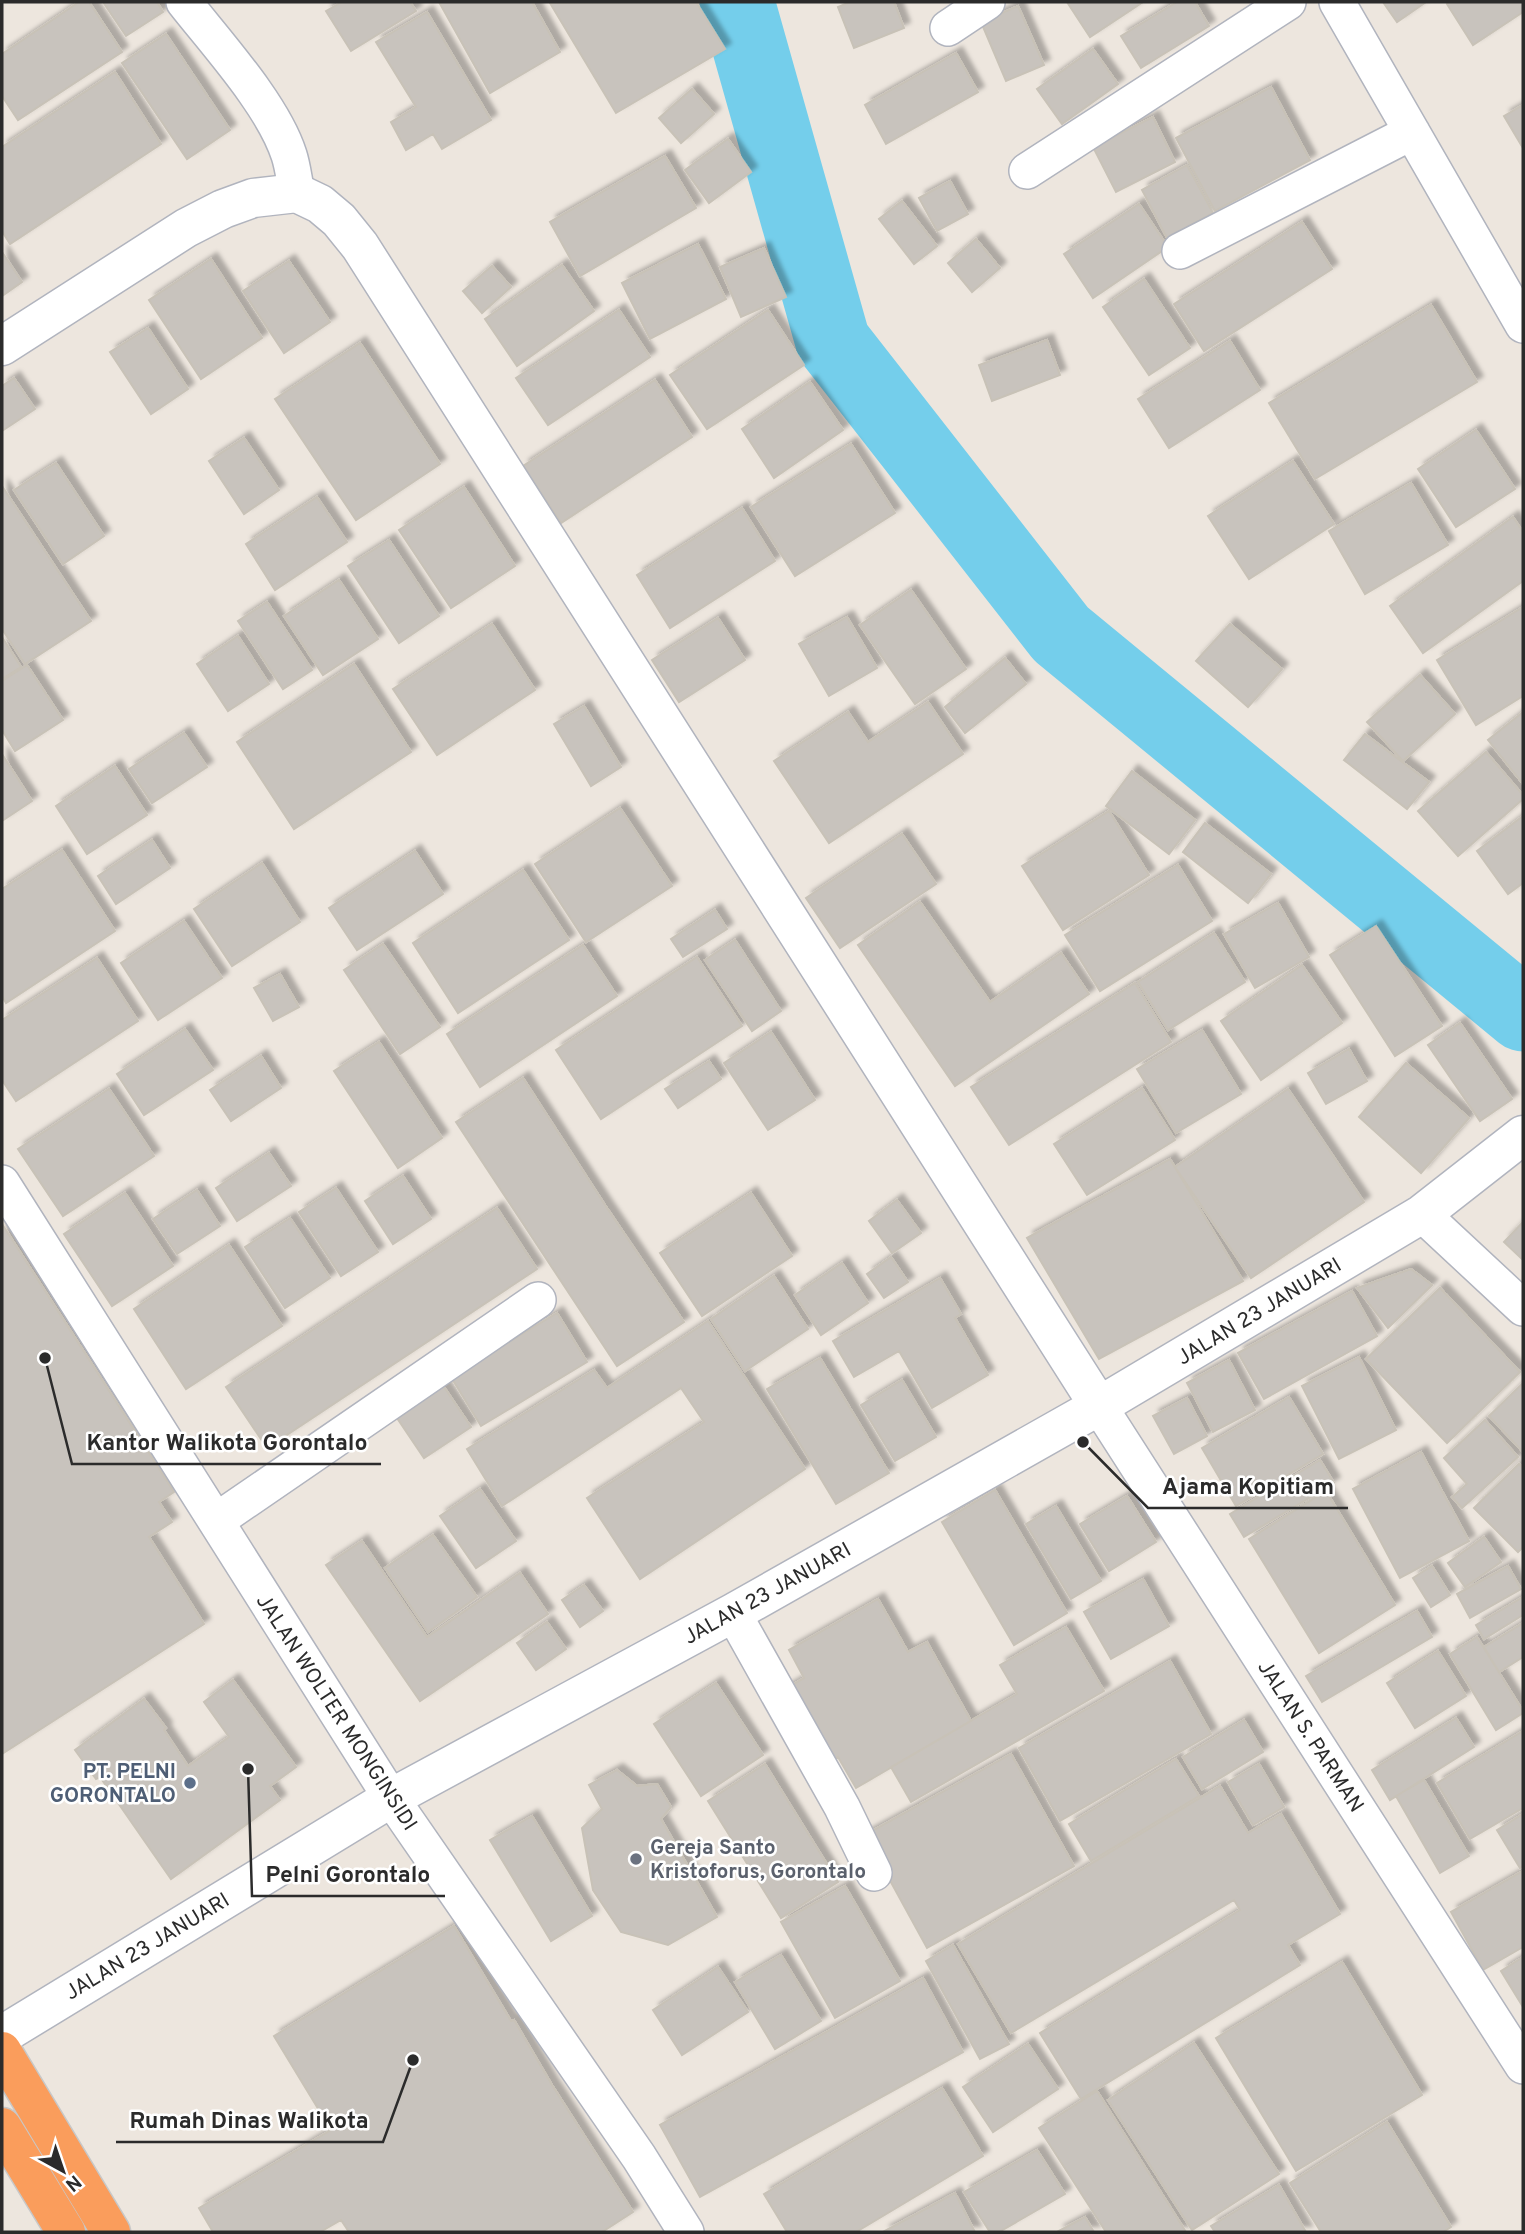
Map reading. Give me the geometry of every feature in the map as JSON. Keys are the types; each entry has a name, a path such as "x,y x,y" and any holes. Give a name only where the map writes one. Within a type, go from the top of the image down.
{"highway":[{"path":"2,2051 111,2232"},
{"path":"2,2127 66,2232"}],"street":[{"path":"184,2 253,90 288,153 297,193"},
{"path":"948,28 987,2"},
{"path":"1027,172 1288,2"},
{"path":"1337,2 1523,325"},
{"path":"1180,251 1412,132"},
{"path":"2,346 198,221 223,209 253,198 297,193 320,204 339,220 360,246 1099,1406"},
{"name":"JALAN 23 JANUARI","path":"2,2035 391,1798 733,1613 1099,1406 1422,1214 1523,1135"},
{"name":"JALAN WOLTER MONGINSIDI","path":"2,1183 391,1798 639,2157 686,2232"},
{"path":"1422,1214 1523,1308"},
{"path":"216,1521 538,1300"},
{"name":"JALAN S. PARMAN","path":"1099,1406 1523,2066"},
{"path":"733,1613 836,1796 874,1873"}],"building":[{"path":"79,2 89,2 122,52 18,120 2,96 2,54"},
{"path":"103,2 157,2 163,12 126,36"},
{"path":"342,2 410,2 416,11 351,51 326,11"},
{"path":"439,2 532,2 560,52 490,93"},
{"path":"696,2 725,49 616,113 550,3"},
{"path":"850,2 894,2 904,28 854,48 838,7"},
{"path":"1067,2 1143,2 1090,37"},
{"path":"1177,2 1195,2 1209,26 1141,68 1121,36"},
{"path":"1383,2 1426,2 1397,22"},
{"path":"1523,2 1523,12 1473,45 1447,4"},
{"path":"1018,6 1044,65 1006,81 981,22"},
{"path":"427,12 491,120 442,149 433,134 406,150 391,122 416,107 376,42"},
{"path":"166,34 230,130 187,159 122,63"},
{"path":"1093,49 1118,84 1062,124 1037,89"},
{"path":"956,53 978,92 886,144 865,105"},
{"path":"115,72 161,144 10,244 2,231 2,147"},
{"path":"1271,87 1310,160 1215,211 1176,138"},
{"path":"692,89 714,114 681,143 659,118"},
{"path":"1523,105 1523,148 1504,116"},
{"path":"1153,117 1175,162 1116,192 1093,147"},
{"path":"728,139 751,172 709,203 685,170"},
{"path":"665,156 696,208 580,276 550,222"},
{"path":"1187,165 1213,213 1167,238 1142,190"},
{"path":"950,181 968,214 937,231 919,198"},
{"path":"902,201 937,246 914,264 879,219"},
{"path":"1139,204 1168,247 1093,298 1064,254"},
{"path":"1302,222 1332,269 1204,351 1174,304"},
{"path":"976,239 1000,268 972,292 948,263"},
{"path":"698,244 726,299 650,339 622,283"},
{"path":"764,248 786,297 741,317 720,267"},
{"path":"2,252 22,282 2,296"},
{"path":"211,259 262,338 201,379 149,300"},
{"path":"289,261 330,322 284,353 243,291"},
{"path":"562,265 594,311 517,366 485,319"},
{"path":"492,266 511,287 482,313 463,291"},
{"path":"1144,279 1190,348 1149,375 1103,307"},
{"path":"1431,305 1477,382 1315,479 1269,403"},
{"path":"619,310 650,357 548,425 516,378"},
{"path":"768,310 804,365 707,429 670,375"},
{"path":"148,328 188,389 151,414 110,352"},
{"path":"1047,340 1060,375 992,401 979,365"},
{"path":"1230,341 1260,390 1169,448 1138,399"},
{"path":"360,343 440,464 356,520 275,399"},
{"path":"14,378 35,409 2,431 2,386"},
{"path":"655,380 692,437 561,523 523,466"},
{"path":"810,382 843,430 774,478 742,429"},
{"path":"1476,430 1515,489 1456,527 1418,469"},
{"path":"244,438 279,490 244,514 209,461"},
{"path":"851,444 895,513 795,576 751,507"},
{"path":"1293,461 1334,524 1249,579 1208,516"},
{"path":"56,463 104,536 63,564 14,490"},
{"path":"1411,483 1448,545 1365,594 1329,531"},
{"path":"2,486 91,621 25,664 2,629"},
{"path":"464,487 515,566 451,608 399,530"},
{"path":"317,497 347,542 275,590 246,544"},
{"path":"742,508 775,561 670,628 637,575"},
{"path":"1513,517 1523,532 1523,581 1423,653 1390,606"},
{"path":"389,540 439,616 399,643 348,566"},
{"path":"339,580 378,639 323,675 284,616"},
{"path":"911,590 966,669 915,704 860,625"},
{"path":"267,602 312,670 283,689 238,621"},
{"path":"1523,607 1523,696 1476,725 1437,660"},
{"path":"847,617 877,668 829,696 799,644"},
{"path":"718,618 745,660 679,702 652,660"},
{"path":"492,624 535,690 437,755 393,689"},
{"path":"1230,624 1282,669 1248,707 1196,661"},
{"path":"238,636 269,684 228,711 197,664"},
{"path":"2,637 21,667 2,679"},
{"path":"1005,658 1026,684 965,733 945,707"},
{"path":"354,664 411,752 294,829 237,742"},
{"path":"27,665 63,720 15,751 2,730 2,681"},
{"path":"1420,675 1455,714 1403,761 1367,722"},
{"path":"928,702 963,754 829,843 774,761 848,712 868,742"},
{"path":"584,706 621,767 591,786 554,724"},
{"path":"1523,712 1523,784 1488,740"},
{"path":"184,733 207,767 152,803 129,769"},
{"path":"1365,734 1429,782 1407,809 1344,760"},
{"path":"1486,752 1523,795 1523,799 1458,856 1418,811"},
{"path":"2,754 32,801 2,821"},
{"path":"115,766 147,815 87,854 56,806"},
{"path":"1132,771 1195,820 1169,854 1106,806"},
{"path":"620,808 672,886 586,942 535,864"},
{"path":"1109,811 1149,875 1063,930 1022,866"},
{"path":"1523,816 1523,883 1508,894 1477,851"},
{"path":"1205,823 1271,874 1248,903 1183,852"},
{"path":"902,834 936,884 840,948 806,898"},
{"path":"152,840 170,868 116,904 98,876"},
{"path":"62,850 115,931 6,1003 2,996 2,889"},
{"path":"415,851 443,894 357,950 329,908"},
{"path":"262,863 300,922 232,966 194,909"},
{"path":"1178,865 1212,921 1100,991 1065,935"},
{"path":"523,870 569,940 458,1013 413,943"},
{"path":"920,902 990,1002 1061,953 1089,994 955,1086 858,945"},
{"path":"1278,903 1309,957 1255,988 1224,934"},
{"path":"715,910 727,929 683,957 671,939"},
{"path":"184,921 222,978 158,1020 121,963"},
{"path":"1376,926 1442,1026 1395,1056 1330,955"},
{"path":"1214,933 1245,982 1168,1030 1138,982"},
{"path":"735,940 781,1011 752,1031 705,960"},
{"path":"383,944 440,1027 400,1054 344,970"},
{"path":"583,945 617,996 480,1087 447,1034"},
{"path":"697,957 742,1026 601,1119 556,1050"},
{"path":"97,958 138,1021 16,1101 2,1080 2,1020"},
{"path":"1302,965 1342,1023 1261,1080 1221,1021"},
{"path":"280,974 299,1007 273,1021 254,988"},
{"path":"1135,983 1171,1042 1009,1145 971,1087"},
{"path":"1460,1023 1512,1099 1480,1121 1428,1045"},
{"path":"185,1029 213,1070 144,1115 117,1074"},
{"path":"1202,1030 1241,1094 1176,1133 1137,1069"},
{"path":"771,1032 815,1100 768,1130 724,1063"},
{"path":"379,1042 442,1138 398,1168 334,1071"},
{"path":"1349,1049 1367,1081 1326,1104 1308,1073"},
{"path":"261,1056 281,1088 231,1121 210,1090"},
{"path":"709,1061 721,1079 678,1108 665,1089"},
{"path":"1406,1063 1469,1118 1421,1173 1359,1117"},
{"path":"523,1078 684,1322 617,1366 456,1122"},
{"path":"1142,1088 1175,1140 1087,1195 1054,1144"},
{"path":"109,1089 154,1156 63,1216 18,1149"},
{"path":"1288,1089 1364,1202 1251,1278 1175,1167"},
{"path":"269,1153 291,1186 237,1221 216,1188"},
{"path":"1170,1159 1243,1281 1099,1359 1027,1238"},
{"path":"403,1176 431,1219 393,1244 365,1201"},
{"path":"336,1188 378,1252 341,1276 299,1212"},
{"path":"197,1190 220,1226 177,1254 153,1219"},
{"path":"125,1193 173,1266 112,1306 64,1234"},
{"path":"751,1193 792,1256 702,1316 660,1253"},
{"path":"897,1200 921,1233 892,1253 869,1221"},
{"path":"497,1208 537,1269 267,1448 226,1387"},
{"path":"290,1218 330,1278 285,1308 245,1247"},
{"path":"1523,1222 1523,1260 1504,1242"},
{"path":"2,1224 174,1492 159,1502 172,1522 149,1537 204,1624 2,1754"},
{"path":"229,1245 282,1326 186,1389 134,1309"},
{"path":"891,1257 908,1282 884,1298 867,1274"},
{"path":"842,1263 868,1303 821,1335 795,1295"},
{"path":"1411,1269 1432,1285 1388,1328 1357,1288"},
{"path":"774,1276 808,1329 745,1371 711,1319"},
{"path":"940,1278 961,1314 955,1318 988,1375 932,1408 899,1351 854,1377 833,1341"},
{"path":"1440,1288 1520,1372 1447,1443 1366,1359"},
{"path":"1352,1291 1377,1336 1264,1399 1238,1353"},
{"path":"557,1313 587,1362 481,1426 451,1377"},
{"path":"708,1321 805,1469 640,1579 587,1498 704,1422 681,1388 502,1506 467,1449 594,1370 607,1388"},
{"path":"1359,1357 1396,1430 1339,1459 1302,1386"},
{"path":"820,1358 889,1473 836,1504 767,1389"},
{"path":"1229,1360 1255,1410 1213,1432 1187,1383"},
{"path":"902,1380 936,1437 895,1461 861,1405"},
{"path":"1523,1383 1523,1452 1489,1416"},
{"path":"442,1384 471,1427 424,1458 395,1415"},
{"path":"1289,1397 1323,1454 1236,1506 1202,1448"},
{"path":"1187,1398 1207,1436 1174,1454 1153,1416"},
{"path":"1485,1420 1518,1457 1462,1508 1452,1497 1467,1484 1444,1458"},
{"path":"1421,1452 1469,1541 1400,1578 1353,1489"},
{"path":"1320,1460 1334,1483 1244,1537 1230,1514"},
{"path":"1519,1464 1523,1468 1523,1547 1518,1552 1474,1508"},
{"path":"480,1489 516,1541 476,1568 440,1516"},
{"path":"995,1490 1067,1613 1014,1645 942,1522"},
{"path":"1326,1491 1395,1605 1319,1653 1249,1539"},
{"path":"1127,1496 1156,1542 1109,1571 1080,1524"},
{"path":"1056,1506 1101,1581 1071,1599 1026,1524"},
{"path":"433,1535 477,1597 428,1632 385,1568"},
{"path":"1484,1537 1501,1562 1465,1587 1448,1563"},
{"path":"362,1541 427,1637 520,1573 548,1614 420,1701 326,1565"},
{"path":"1432,1566 1450,1595 1431,1607 1413,1578"},
{"path":"1508,1566 1521,1589 1470,1618 1457,1594"},
{"path":"1143,1579 1169,1626 1111,1659 1084,1612"},
{"path":"584,1585 603,1611 580,1627 562,1600"},
{"path":"1523,1597 1523,1615 1484,1639 1476,1625"},
{"path":"878,1599 908,1652 927,1642 971,1721 856,1788 838,1757 828,1763 785,1689 804,1678 789,1650"},
{"path":"1417,1611 1432,1637 1322,1702 1306,1676"},
{"path":"547,1622 566,1649 536,1670 517,1643"},
{"path":"1523,1623 1523,1657 1499,1672 1484,1647"},
{"path":"1066,1627 1104,1691 911,1802 891,1767 1017,1694 1000,1665"},
{"path":"1477,1637 1523,1711 1496,1730 1450,1654"},
{"path":"1438,1651 1466,1696 1415,1728 1387,1683"},
{"path":"1170,1661 1211,1734 1060,1821 1019,1748"},
{"name":"PT. PELNI GORONTALO","path":"233,1680 296,1767 270,1786 280,1800 171,1879 100,1777 96,1779 75,1750 144,1699 166,1728 164,1730 188,1766 229,1737 204,1702"},
{"path":"716,1683 763,1755 701,1796 654,1724"},
{"path":"1456,1718 1474,1747 1390,1800 1372,1770"},
{"path":"1244,1720 1263,1752 1202,1789 1183,1757"},
{"path":"1523,1731 1523,1808 1470,1839 1437,1783"},
{"path":"1011,1754 1074,1866 927,1948 865,1835"},
{"path":"1176,1759 1199,1796 1091,1861 1069,1824"},
{"path":"765,1764 838,1882 781,1918 708,1801"},
{"path":"1259,1764 1284,1807 1253,1825 1228,1782"},
{"name":"Gereja Santo Kristoforus, Gorontalo","path":"617,1770 637,1786 657,1784 671,1807 661,1819 717,1917 668,1945 621,1932 593,1890 582,1828 602,1809 589,1785"},
{"path":"1424,1780 1469,1856 1440,1873 1396,1796"},
{"path":"1220,1786 1248,1833 1281,1814 1340,1914 1288,1945 1300,1965 1081,2099 1040,2033 1240,1910 1234,1900 1011,2033 958,1944"},
{"path":"1523,1814 1523,1866 1520,1868 1497,1830"},
{"path":"532,1816 592,1916 551,1941 490,1840"},
{"path":"1523,1871 1523,1947 1483,1970 1451,1912"},
{"path":"845,1886 900,1981 835,2018 781,1922"},
{"path":"454,1926 633,2212 602,2232 349,2232 341,2220 320,2232 213,2232 199,2208 331,2130 274,2036"},
{"path":"953,1945 1009,2044 980,2059 926,1961"},
{"path":"781,1955 821,2021 775,2049 735,1982"},
{"path":"1523,1957 1523,2007 1501,1971"},
{"path":"1342,1962 1422,2095 1296,2171 1216,2038"},
{"path":"718,1967 748,2012 682,2055 653,2010"},
{"path":"923,1978 963,2052 700,2197 660,2125"},
{"path":"1194,2043 1279,2174 1192,2230 1108,2100"},
{"path":"1028,2044 1058,2089 993,2132 963,2087"},
{"path":"942,2088 983,2156 856,2232 787,2232 764,2194"},
{"path":"1097,2091 1186,2232 1106,2232 1039,2128"},
{"path":"1387,2122 1451,2227 1443,2232 1321,2232 1290,2183"},
{"path":"1037,2150 1065,2194 999,2232 990,2232 964,2192"},
{"path":"1279,2185 1306,2232 1215,2232 1211,2226"},
{"path":"955,2193 975,2232 883,2232"},
{"path":"1085,2217 1094,2232 1057,2232"}],"waterway":[{"path":"737,2 833,342 1061,634 1523,1014"}],"place":[{"name":"Kantor Walikota Gorontalo","path":"45,1358"},
{"name":"Ajama Kopitiam","path":"1083,1442"},
{"name":"Pelni Gorontalo","path":"248,1769"},
{"name":"PT. PELNI GORONTALO","path":"190,1783"},
{"name":"Gereja Santo Kristoforus, Gorontalo","path":"636,1859"},
{"name":"Rumah Dinas Walikota","path":"413,2060"}]}
